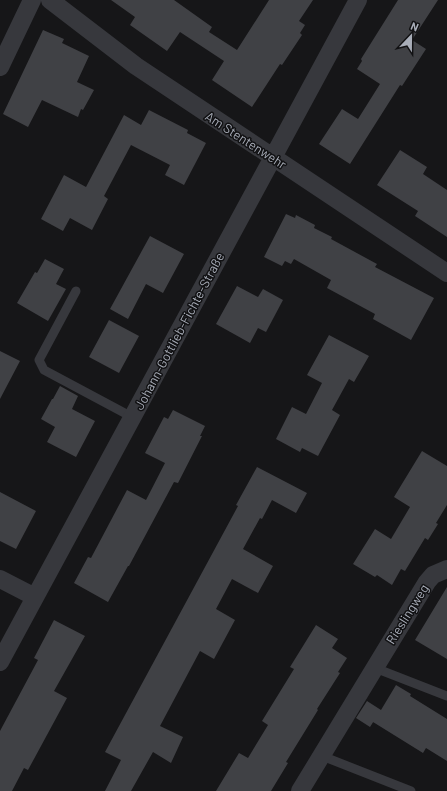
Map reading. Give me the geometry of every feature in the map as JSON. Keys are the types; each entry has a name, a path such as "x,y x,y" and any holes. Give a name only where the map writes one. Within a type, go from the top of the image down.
{"street":[{"path":"0,67 32,0"},
{"name":"Am Stentenwehr","path":"50,0 136,66 447,273"},
{"name":"Johann-Gottlieb-Fichte-Straße","path":"0,662 358,0"},
{"name":"Rieslingweg","path":"300,791 427,582 433,575 447,569"},
{"path":"0,579 35,597"}],"lane":[{"path":"76,291 39,360 44,370 132,417"},
{"path":"374,668 447,696"},
{"path":"322,756 411,791"}],"building":[{"path":"111,0 174,0 212,27 209,32 237,50 269,0 313,0 299,21 305,25 300,33 302,35 282,65 280,64 252,107 212,80 224,61 180,32 167,51 130,25 135,17"},
{"path":"398,0 438,0 412,40 426,49 402,86 400,85 350,164 319,144 342,109 358,119 380,84 357,69 362,61 361,59"},
{"path":"43,30 64,39 62,43 89,56 77,82 94,90 83,110 81,109 78,117 42,100 28,127 3,114"},
{"path":"149,110 188,130 187,133 206,143 184,185 165,175 170,165 131,145 104,196 108,199 92,230 70,218 63,231 41,219 64,175 86,187 124,115 141,125"},
{"path":"400,150 427,167 423,174 447,190 447,237 415,216 418,211 377,185"},
{"path":"286,214 295,218 296,215 315,225 314,228 332,237 331,239 377,264 375,267 434,298 411,340 373,319 375,314 327,288 331,280 294,259 291,264 285,261 282,266 264,257"},
{"path":"150,236 184,254 163,293 146,284 128,319 110,309"},
{"path":"45,259 64,269 56,284 66,289 48,321 17,303 35,272 37,273"},
{"path":"237,286 258,297 263,289 283,300 266,332 258,328 250,343 216,324"},
{"path":"109,320 139,336 119,373 89,357"},
{"path":"329,335 369,356 354,382 349,379 332,410 340,415 318,456 302,448 300,452 276,439 292,407 306,414 322,383 307,375"},
{"path":"0,351 20,361 0,399"},
{"path":"60,386 78,396 72,409 95,421 76,457 47,442 55,427 41,419"},
{"path":"173,410 205,426 200,436 202,436 178,483 174,482 108,602 74,583 88,557 91,558 127,490 146,500 165,463 145,453 164,417 168,419"},
{"path":"422,451 447,466 447,505 428,540 425,538 405,571 401,569 392,585 377,575 375,577 353,564 375,529 391,539 410,507 394,497"},
{"path":"257,467 307,493 296,513 272,500 243,549 273,566 258,593 232,579 216,609 235,620 214,659 200,651 160,726 183,737 171,763 153,752 131,791 105,791 121,760 105,752 238,506 236,505"},
{"path":"0,492 36,511 16,549 0,541"},
{"path":"447,587 447,659 415,640"},
{"path":"54,620 85,636 54,691 67,698 28,770 24,768 12,791 0,791 0,731 38,660 34,658"},
{"path":"316,625 338,639 332,648 347,658 338,672 340,673 286,762 288,763 271,791 216,791 239,753 248,758 268,725 262,721 294,669 290,667"},
{"path":"396,685 411,694 410,696 447,719 447,761 426,748 423,753 373,722 370,727 356,718 367,701 381,710"}]}
